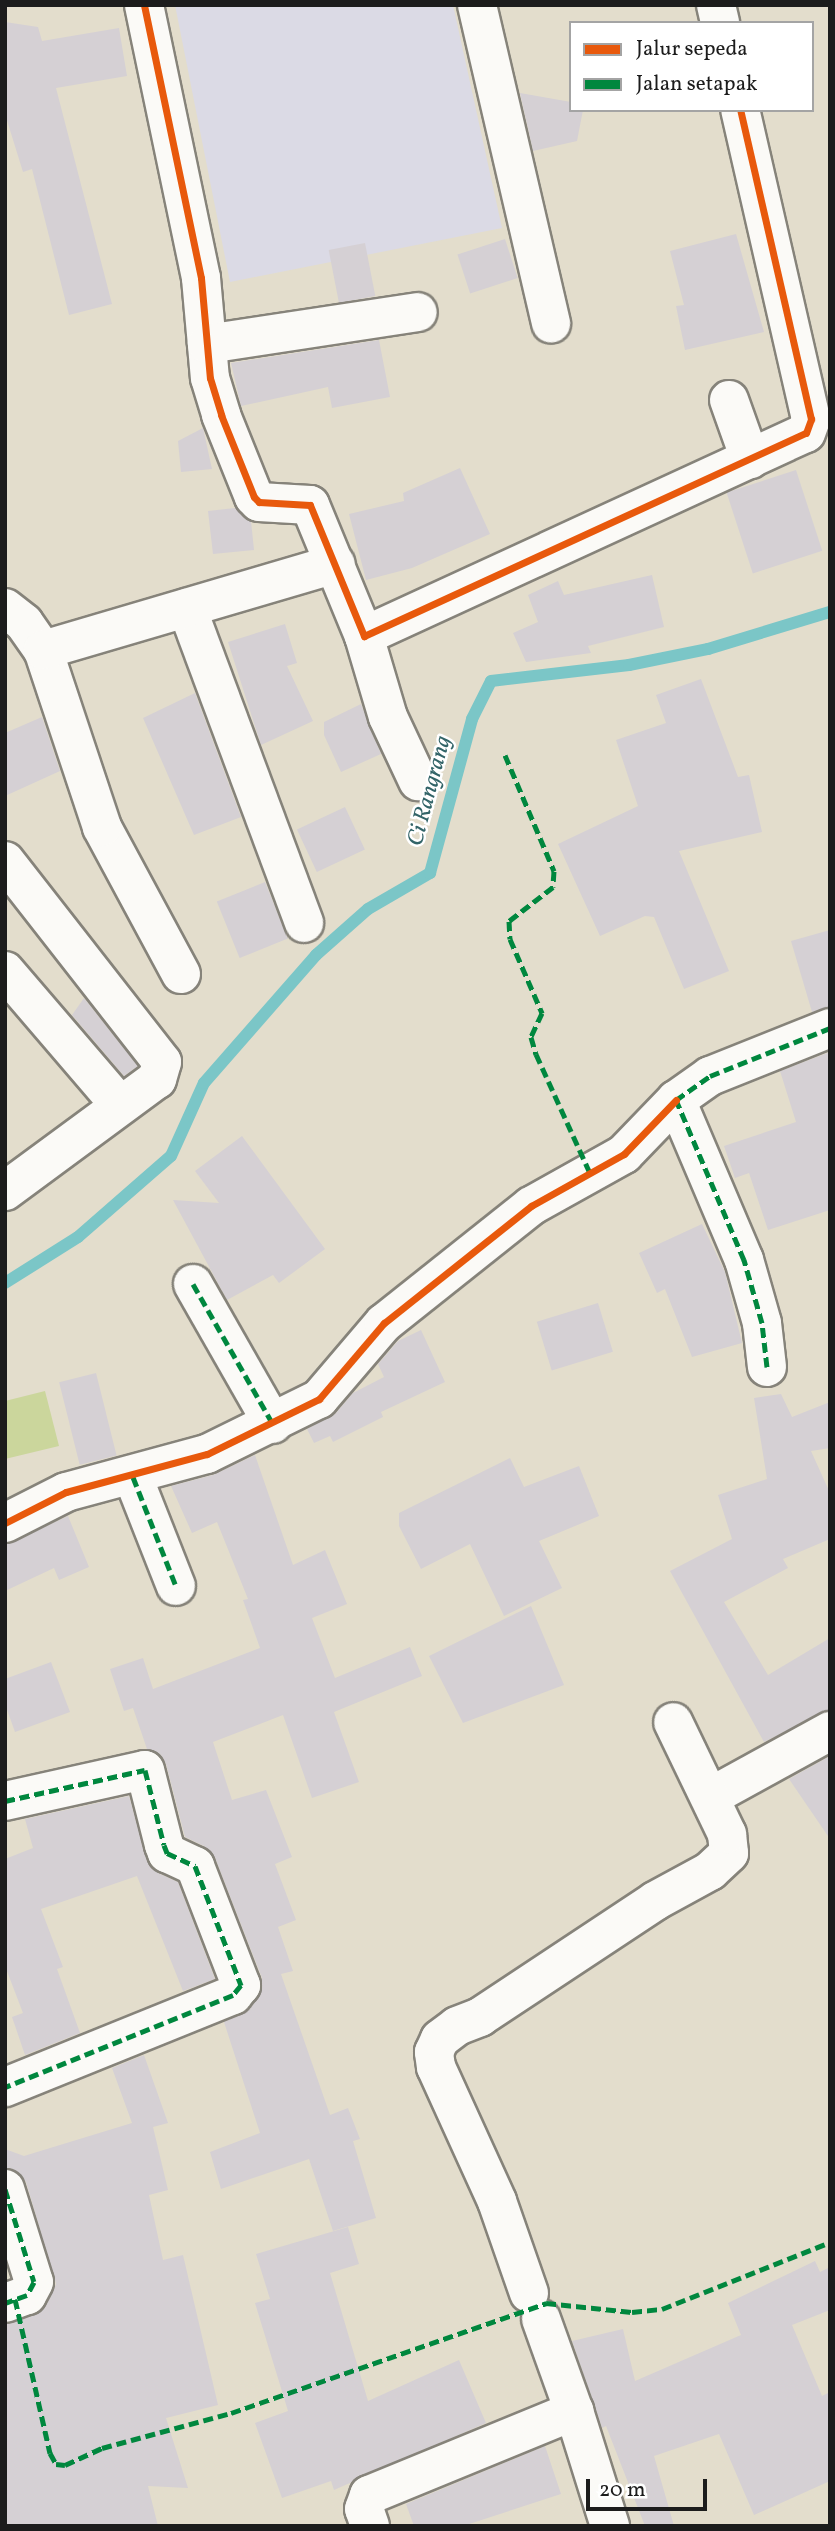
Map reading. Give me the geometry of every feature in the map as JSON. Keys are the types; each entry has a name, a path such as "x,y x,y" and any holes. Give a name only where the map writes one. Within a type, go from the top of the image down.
{"street":[{"path":"144,5 201,278 206,344 221,415 254,497 259,502 310,505 364,636 388,717 418,781"},
{"path":"477,5 551,324"},
{"path":"364,636 801,438 811,419 740,112"},
{"path":"206,344 418,312"},
{"path":"730,400 750,459"},
{"path":"43,650 336,564"},
{"path":"5,608 24,623 43,650 102,827 181,974"},
{"path":"187,608 304,923"},
{"path":"5,861 162,1062 157,1079 5,1191"},
{"path":"5,971 120,1105"},
{"path":"5,1524 66,1492 187,1462 272,1424 319,1399 384,1323 531,1206 624,1154 676,1100 710,1076 830,1028"},
{"path":"676,1100 744,1260 762,1323 767,1367"},
{"path":"192,1284 272,1424"},
{"path":"133,1477 176,1586"},
{"path":"610,2526 574,2412 497,2201 436,2067 434,2052 440,2039 457,2026 480,2017 719,1864 729,1853 727,1834 673,1722"},
{"path":"710,1797 830,1731"},
{"path":"5,1801 145,1770 167,1853 195,1866 241,1985 233,1994 5,2087"},
{"path":"5,2189 34,2282 27,2295 5,2303"},
{"path":"370,2526 364,2508 369,2495 574,2412"}],"shaded area":[{"path":"175,5 453,5 502,228 230,282"}],"green space":[{"path":"45,1391 59,1446 5,1459 5,1401"}],"building":[{"path":"5,22 38,27 42,41 119,28 127,76 56,88 112,304 69,315 32,169 23,172 5,114"},
{"path":"520,93 569,102 569,112 583,112 577,141 533,151"},
{"path":"736,234 764,332 685,350 676,306 684,305 670,251"},
{"path":"505,239 518,278 470,293 457,254"},
{"path":"365,243 375,296 339,303 329,250"},
{"path":"379,340 390,397 332,408 328,387 241,406 231,363"},
{"path":"203,428 212,469 181,472 178,441"},
{"path":"460,468 490,534 412,568 366,580 349,514 404,501 403,493"},
{"path":"796,470 822,551 753,573 727,493"},
{"path":"235,508 251,521 254,550 213,554 208,511"},
{"path":"652,575 664,627 588,646 591,653 526,662 513,633 538,622 528,595 558,581 564,595"},
{"path":"285,624 297,663 287,666 313,721 261,745 228,642"},
{"path":"701,679 738,777 749,775 762,832 679,851 729,971 684,989 654,917 645,916 600,936 558,844 638,806 616,740 666,723 656,695"},
{"path":"195,693 241,817 194,835 143,718"},
{"path":"361,704 381,754 341,772 324,735 324,722"},
{"path":"42,717 60,771 5,796 5,733"},
{"path":"345,807 365,850 317,872 297,829"},
{"path":"265,882 288,939 240,958 217,901"},
{"path":"830,930 830,1007 812,1012 791,941"},
{"path":"84,998 138,1066 124,1076 72,1015"},
{"path":"830,1052 830,1210 768,1230 749,1173 735,1178 724,1146 796,1122 780,1071"},
{"path":"242,1136 325,1249 279,1283 273,1275 227,1300 173,1200 219,1203 195,1171"},
{"path":"702,1224 725,1272 742,1343 692,1357 665,1289 657,1293 639,1253"},
{"path":"598,1303 613,1352 552,1370 537,1322"},
{"path":"421,1330 445,1382 381,1412 383,1417 333,1442 330,1436 314,1443 307,1429 335,1414 353,1393 384,1377 378,1364 398,1341"},
{"path":"96,1373 117,1455 80,1465 59,1382"},
{"path":"781,1394 792,1417 830,1402 830,1448 811,1451 830,1493 830,1539 783,1559 788,1568 724,1602 768,1675 830,1638 830,1709 764,1742 670,1571 732,1539 718,1495 767,1479 754,1398"},
{"path":"255,1455 293,1565 325,1550 347,1604 312,1618 335,1678 410,1647 422,1676 334,1712 359,1782 312,1798 283,1715 213,1742 232,1800 266,1790 292,1857 275,1864 296,1920 278,1927 293,1971 281,1974 330,2115 348,2108 360,2139 353,2141 376,2218 333,2231 309,2159 221,2189 210,2152 260,2133 224,2022 250,2009 262,1989 262,1978 215,1858 204,1846 185,1837 166,1764 160,1754 147,1749 133,1708 124,1711 110,1669 143,1658 153,1689 260,1648 243,1600 248,1599 217,1522 192,1533 171,1486 213,1475"},
{"path":"510,1458 524,1487 579,1466 599,1516 539,1541 562,1588 504,1616 470,1544 421,1569 399,1526 399,1513"},
{"path":"68,1516 89,1567 59,1580 54,1568 5,1591 5,1545"},
{"path":"531,1606 564,1685 463,1723 429,1656"},
{"path":"51,1662 70,1712 15,1732 5,1704 5,1679"},
{"path":"830,1756 830,1839 789,1779"},
{"path":"129,1796 147,1861 158,1873 178,1882 215,1979 183,1991 137,1876 41,1909 63,1967 57,1969 80,2033 25,2055 12,2017 23,2013 5,1966 5,1859 33,1848 25,1819"},
{"path":"144,2055 168,2123 153,2127 168,2190 149,2195 163,2260 183,2255 218,2405 166,2418 188,2488 148,2486 158,2526 5,2526 5,2324 35,2315 46,2305 56,2284 26,2182 19,2173 5,2168 5,2149 24,2156 132,2123 112,2068"},
{"path":"348,2227 359,2264 330,2273 368,2401 459,2360 486,2423 334,2490 331,2481 282,2498 255,2423 288,2411 255,2303 270,2299 256,2254"},
{"path":"815,2261 820,2272 830,2267 830,2310 792,2325 822,2396 830,2392 830,2481 754,2515 719,2434 654,2456 674,2526 645,2526 606,2426 602,2428 572,2341 623,2329 635,2381 741,2335 728,2303"},
{"path":"545,2446 561,2494 463,2526 414,2526 406,2504"}],"waterway":[{"name":"Ci Rangrang","path":"5,1283 78,1237 171,1156 204,1083 316,955 368,909 430,873 472,719 491,681 629,665 708,649 830,612"}],"marked path":[{"path":"505,755 554,871 553,887 509,921 510,939 542,1013 531,1037 536,1054 590,1173"},
{"path":"767,1367 762,1323 744,1260 676,1100 710,1076 830,1028"},
{"path":"193,1284 273,1424"},
{"path":"133,1477 176,1586"},
{"path":"5,1801 145,1770 167,1853 195,1866 241,1985 233,1995 5,2087"},
{"path":"5,2189 34,2282 27,2295 5,2303"},
{"path":"15,2299 50,2453 56,2464 65,2465 102,2448 231,2413 546,2303 632,2312 662,2309 830,2242"}],"cycle path":[{"path":"144,5 201,278 210,378 221,415 254,497 259,502 310,505 364,636 806,433 811,419 740,112"},
{"path":"5,1523 66,1492 207,1454 319,1399 384,1323 531,1206 624,1154 676,1100"}]}
